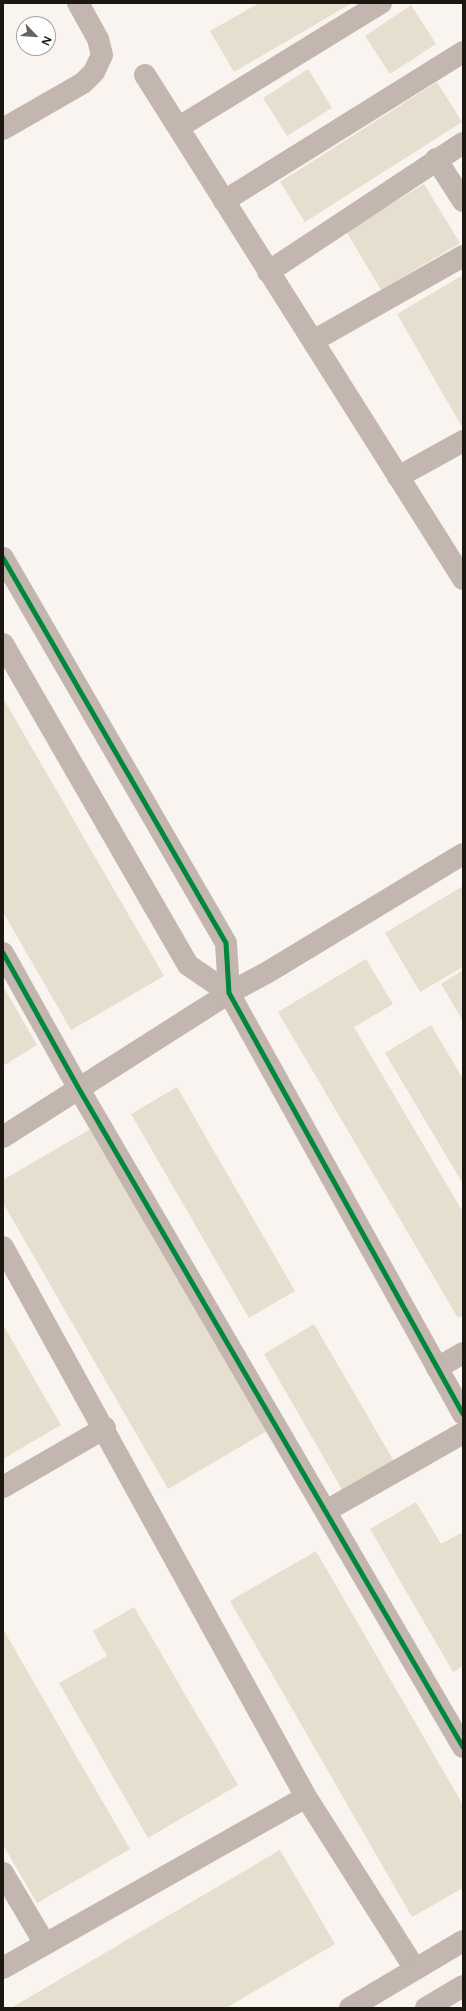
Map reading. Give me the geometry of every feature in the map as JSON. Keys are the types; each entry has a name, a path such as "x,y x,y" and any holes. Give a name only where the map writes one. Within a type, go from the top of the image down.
{"street":[{"path":"3,129 83,84 94,72 102,55 98,39 78,3"},
{"path":"179,127 381,3"},
{"path":"224,202 463,52"},
{"path":"145,75 463,579"},
{"path":"268,272 436,159 463,143"},
{"path":"436,159 463,201"},
{"path":"313,341 463,256"},
{"path":"398,477 463,441"},
{"path":"3,558 226,943 229,993 463,1414"},
{"path":"3,644 188,965 229,993"},
{"path":"3,1136 229,993 268,972 463,854"},
{"path":"3,953 79,1089 463,1747"},
{"path":"3,1247 105,1428 306,1797 415,1969"},
{"path":"437,1368 463,1353"},
{"path":"3,1487 105,1428"},
{"path":"326,1511 463,1433"},
{"path":"3,1968 306,1797"},
{"path":"3,1874 44,1944"},
{"path":"350,2008 463,1941"},
{"path":"426,2008 463,1986"}],"building":[{"path":"259,3 352,3 234,72 210,31"},
{"path":"411,5 436,44 390,74 365,36"},
{"path":"308,69 332,108 287,136 263,98"},
{"path":"437,82 462,122 305,222 280,182"},
{"path":"424,184 460,243 381,290 346,231"},
{"path":"463,275 463,426 462,427 397,314"},
{"path":"3,698 164,976 71,1030 3,912"},
{"path":"463,886 463,967 420,992 385,933"},
{"path":"366,959 393,1004 354,1027 463,1212 463,1315 458,1318 278,1012"},
{"path":"463,970 463,1021 441,984"},
{"path":"3,986 37,1045 3,1066"},
{"path":"431,1025 463,1079 463,1184 385,1053"},
{"path":"177,1087 295,1291 249,1318 131,1114"},
{"path":"92,1128 267,1431 168,1489 3,1203 3,1180"},
{"path":"314,1324 395,1463 344,1493 264,1354"},
{"path":"3,1325 61,1425 3,1459"},
{"path":"416,1502 441,1544 461,1533 463,1536 463,1666 453,1672 370,1529"},
{"path":"316,1551 463,1805 463,1888 412,1917 230,1601"},
{"path":"134,1607 238,1785 148,1838 59,1683 107,1656 93,1631"},
{"path":"3,1629 130,1849 37,1903 3,1845"},
{"path":"280,1850 335,1944 226,2008 11,2008"}],"cycle path":[{"path":"3,558 226,943 229,993 463,1414"},
{"path":"3,953 79,1089 463,1747"}]}
